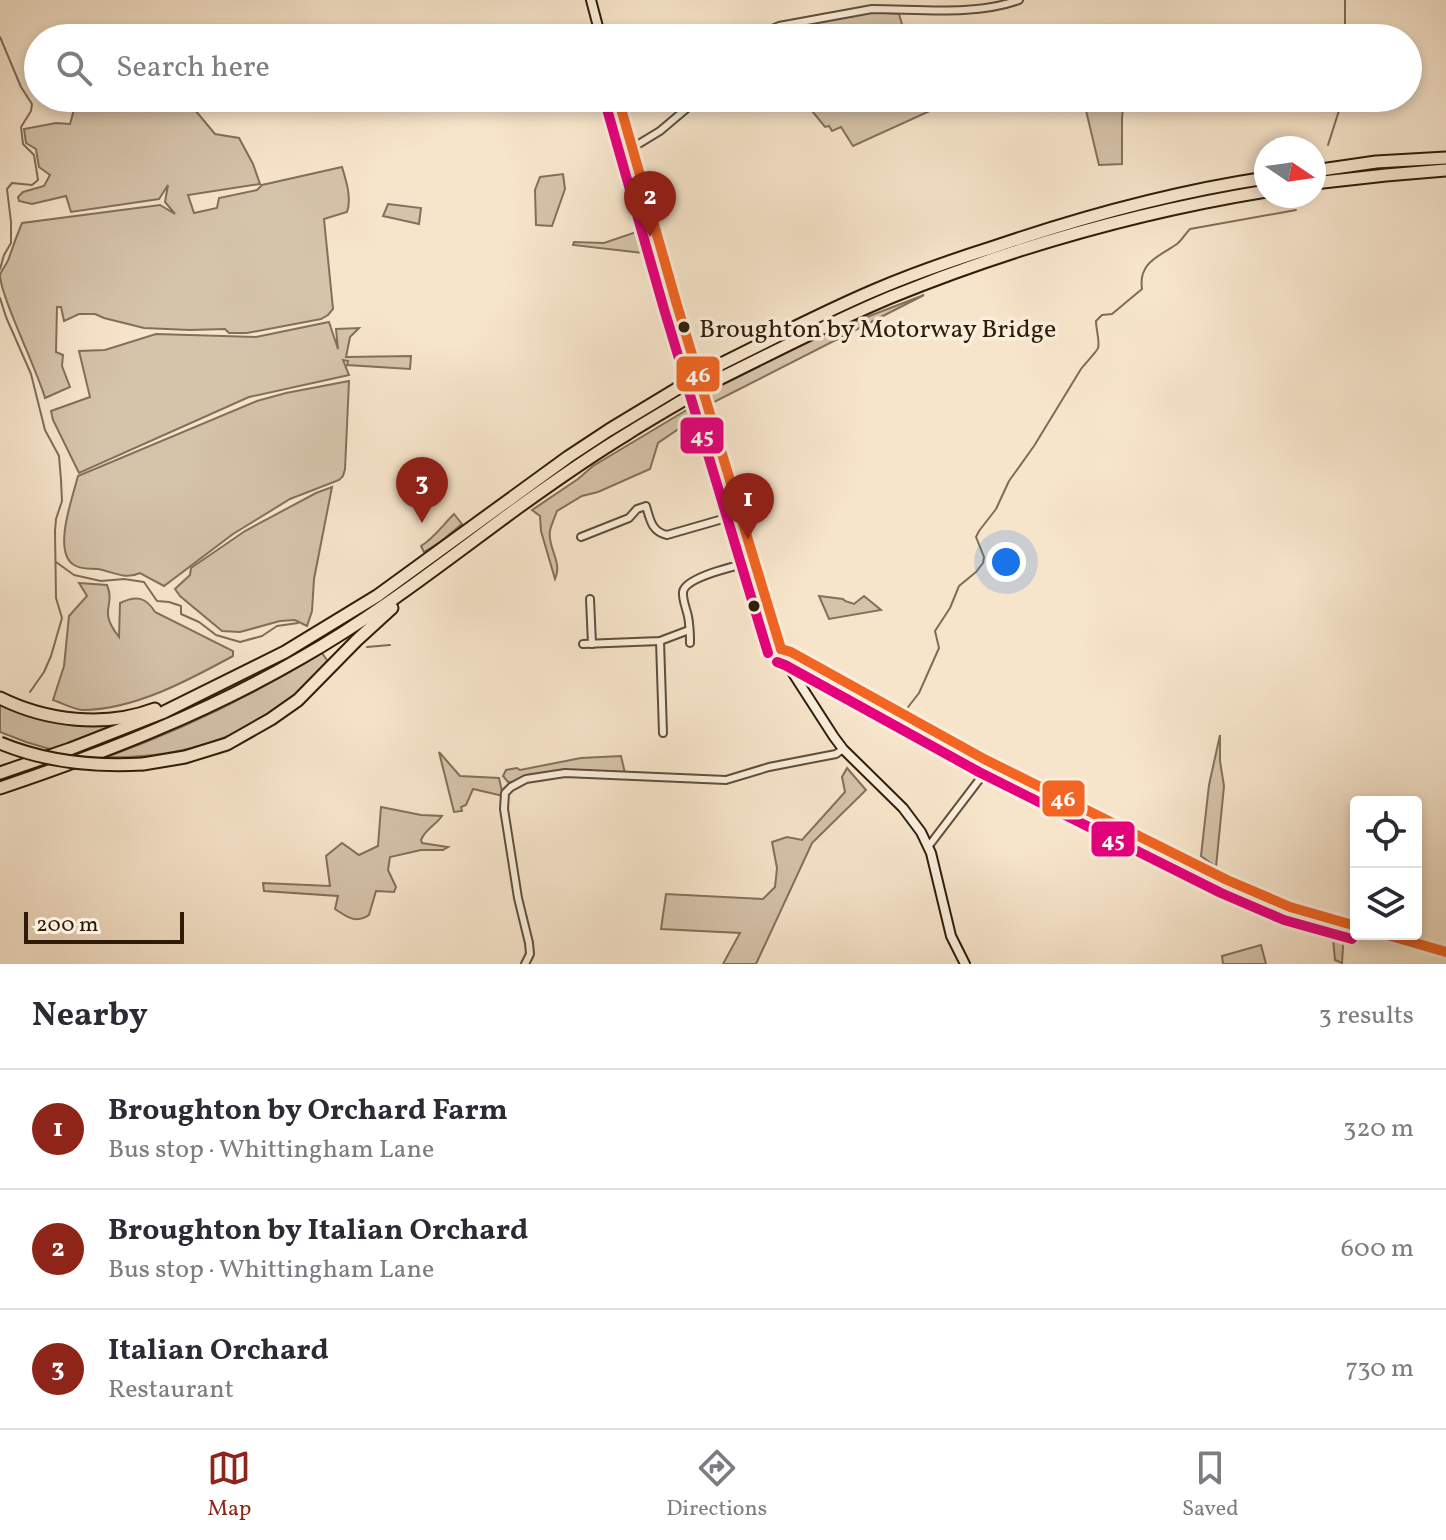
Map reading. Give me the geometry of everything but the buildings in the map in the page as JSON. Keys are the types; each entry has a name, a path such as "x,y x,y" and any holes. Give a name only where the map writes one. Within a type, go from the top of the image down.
{"highway":[{"path":"1326,169 1376,162 1446,158"},
{"path":"1326,182 1446,170"},
{"path":"0,773 162,713 285,652 377,596 609,430 713,368 874,290 1059,225 1254,180"},
{"path":"0,743 75,764 102,766 143,764 185,757 227,744 298,700 398,603 515,510 625,435 715,381 893,296 985,262 1055,239 1146,215 1254,193"},
{"path":"0,788 122,745 237,693 345,632 460,552"},
{"path":"0,698 50,716 106,719 148,712 236,678"}],"main road":[{"path":"591,0 597,24"},
{"path":"622,112 753,562 789,670 843,749 903,808 921,832 931,853 951,936 965,964"},
{"path":"781,649 992,763 1258,894 1350,924"},
{"path":"1405,940 1446,952"}],"street":[{"path":"789,24 872,9 982,8 1003,6 1019,0"},
{"path":"632,148 660,131 682,112"},
{"path":"581,537 621,522 646,506 653,528 667,535 740,514"},
{"path":"690,643 683,593 686,585 716,572 753,562"},
{"path":"590,599 592,644"},
{"path":"583,644 660,641 689,630"},
{"path":"660,641 663,733"},
{"path":"525,964 530,954 529,943 518,898 504,809 505,793 511,787 526,779 565,773 726,780 769,767 836,754 843,749"},
{"path":"928,847 992,763"}],"shaded area":[{"path":"869,12 899,14 902,24 804,24"},
{"path":"197,112 215,134 239,138 260,184 188,195 194,213 217,208 219,198 342,167 349,195 347,212 324,219 333,309 321,319 247,333 229,333 225,329 144,328 95,314 79,314 64,321 61,307 57,307 56,352 63,355 62,366 70,387 45,398 6,299 0,275 22,223 160,205 175,214 165,202 168,185 159,199 71,212 66,196 32,204 19,201 18,197 23,192 44,186 50,175 39,167 36,149 26,143 24,129 56,123 70,124 73,113"},
{"path":"813,112 928,112 853,146 841,127 832,131 829,126 825,127"},
{"path":"1086,112 1123,112 1122,164 1099,165"},
{"path":"563,174 565,189 552,226 536,225 535,190 540,177"},
{"path":"388,204 421,208 419,224 383,216"},
{"path":"645,229 652,254 573,245 574,242 604,243"},
{"path":"924,295 714,402 710,390 820,335"},
{"path":"329,322 338,349 336,329 359,328 350,337 346,357 411,356 410,369 347,365 348,361 343,360 349,375 249,397 79,473 53,420 51,411 90,397 79,351 105,350 156,334 256,337"},
{"path":"349,381 345,469 339,480 290,499 233,534 164,586 140,573 124,576 83,568 74,565 68,558 64,536 78,476 257,401"},
{"path":"700,402 702,413 658,443 650,469 582,496 557,511 550,537 557,567 555,579 541,531 540,516 532,510 593,466"},
{"path":"332,487 307,626 295,620 240,632 222,631 175,589 190,575 191,568 245,531"},
{"path":"454,514 462,524 424,552 421,546"},
{"path":"79,583 107,585 109,620 119,637 120,603 140,599 155,612 233,651 233,656 180,684 121,705 82,710 53,700 64,666 69,616 87,596"},
{"path":"819,596 843,599 854,604 864,596 881,610 829,619"},
{"path":"322,653 329,663 298,694 255,723 184,750 106,757 217,711"},
{"path":"0,703 16,710 129,722 53,750 0,732"},
{"path":"1220,735 1224,786 1216,867 1201,856 1209,785"},
{"path":"439,752 460,776 499,778 503,796 473,789 466,805 461,807 462,811 454,812"},
{"path":"621,756 625,773 562,770 524,777 515,782 508,782 503,776 506,770 517,768 520,770 581,758"},
{"path":"847,768 866,790 812,843 756,964 723,964 740,933 661,929 666,894 763,899 775,887 777,868 772,842 787,837 802,840 845,792 842,777"},
{"path":"381,807 442,816 421,840 422,843 448,847 390,857 388,870 396,887 394,892 376,891 369,915 356,919 344,915 335,909 338,896 264,891 263,883 330,886 326,856 342,843 359,855 378,846"},
{"path":"1305,917 1341,930 1342,963 1335,960 1333,939 1303,921"},
{"path":"1261,945 1266,964 1223,964 1222,956"}],"waterway":[{"path":"1345,0 1345,24"},
{"path":"0,37 24,92"},
{"path":"0,269 11,243 7,189 12,183 32,185 38,180 34,155 23,144 21,127 30,112"},
{"path":"1328,145 1339,112"},
{"path":"905,711 919,693 939,648 935,631 950,608 959,586 983,563 984,557 976,537 979,531 996,509 1009,481 1081,369 1097,349 1096,321 1102,315 1112,314 1142,289 1143,272 1147,266 1177,244 1190,229 1296,210"},
{"path":"0,298 31,374 45,430 59,456 61,480 62,501 55,531 56,598 62,618 51,656 30,692"},
{"path":"56,562 74,575 101,581 124,579 144,582 157,601 181,606 181,614 199,622 216,635 240,642 262,636 277,626 298,623"},
{"path":"367,647 390,645"}],"transit line":[{"name":"45","path":"608,112 768,653"},
{"name":"46","path":"622,112 781,649"},
{"name":"46","path":"781,649 986,760 1227,880 1290,907 1350,924"},
{"name":"45","path":"777,662 979,772 1221,893 1284,920 1350,938"},
{"name":"46","path":"1405,940 1446,952"}],"place":[{"name":"Broughton by Italian Orchard","path":"650,237"},
{"name":"Broughton by Motorway Bridge","path":"684,327"},
{"name":"Italian Orchard","path":"422,523"},
{"name":"Broughton by Orchard Farm","path":"748,539"}]}
